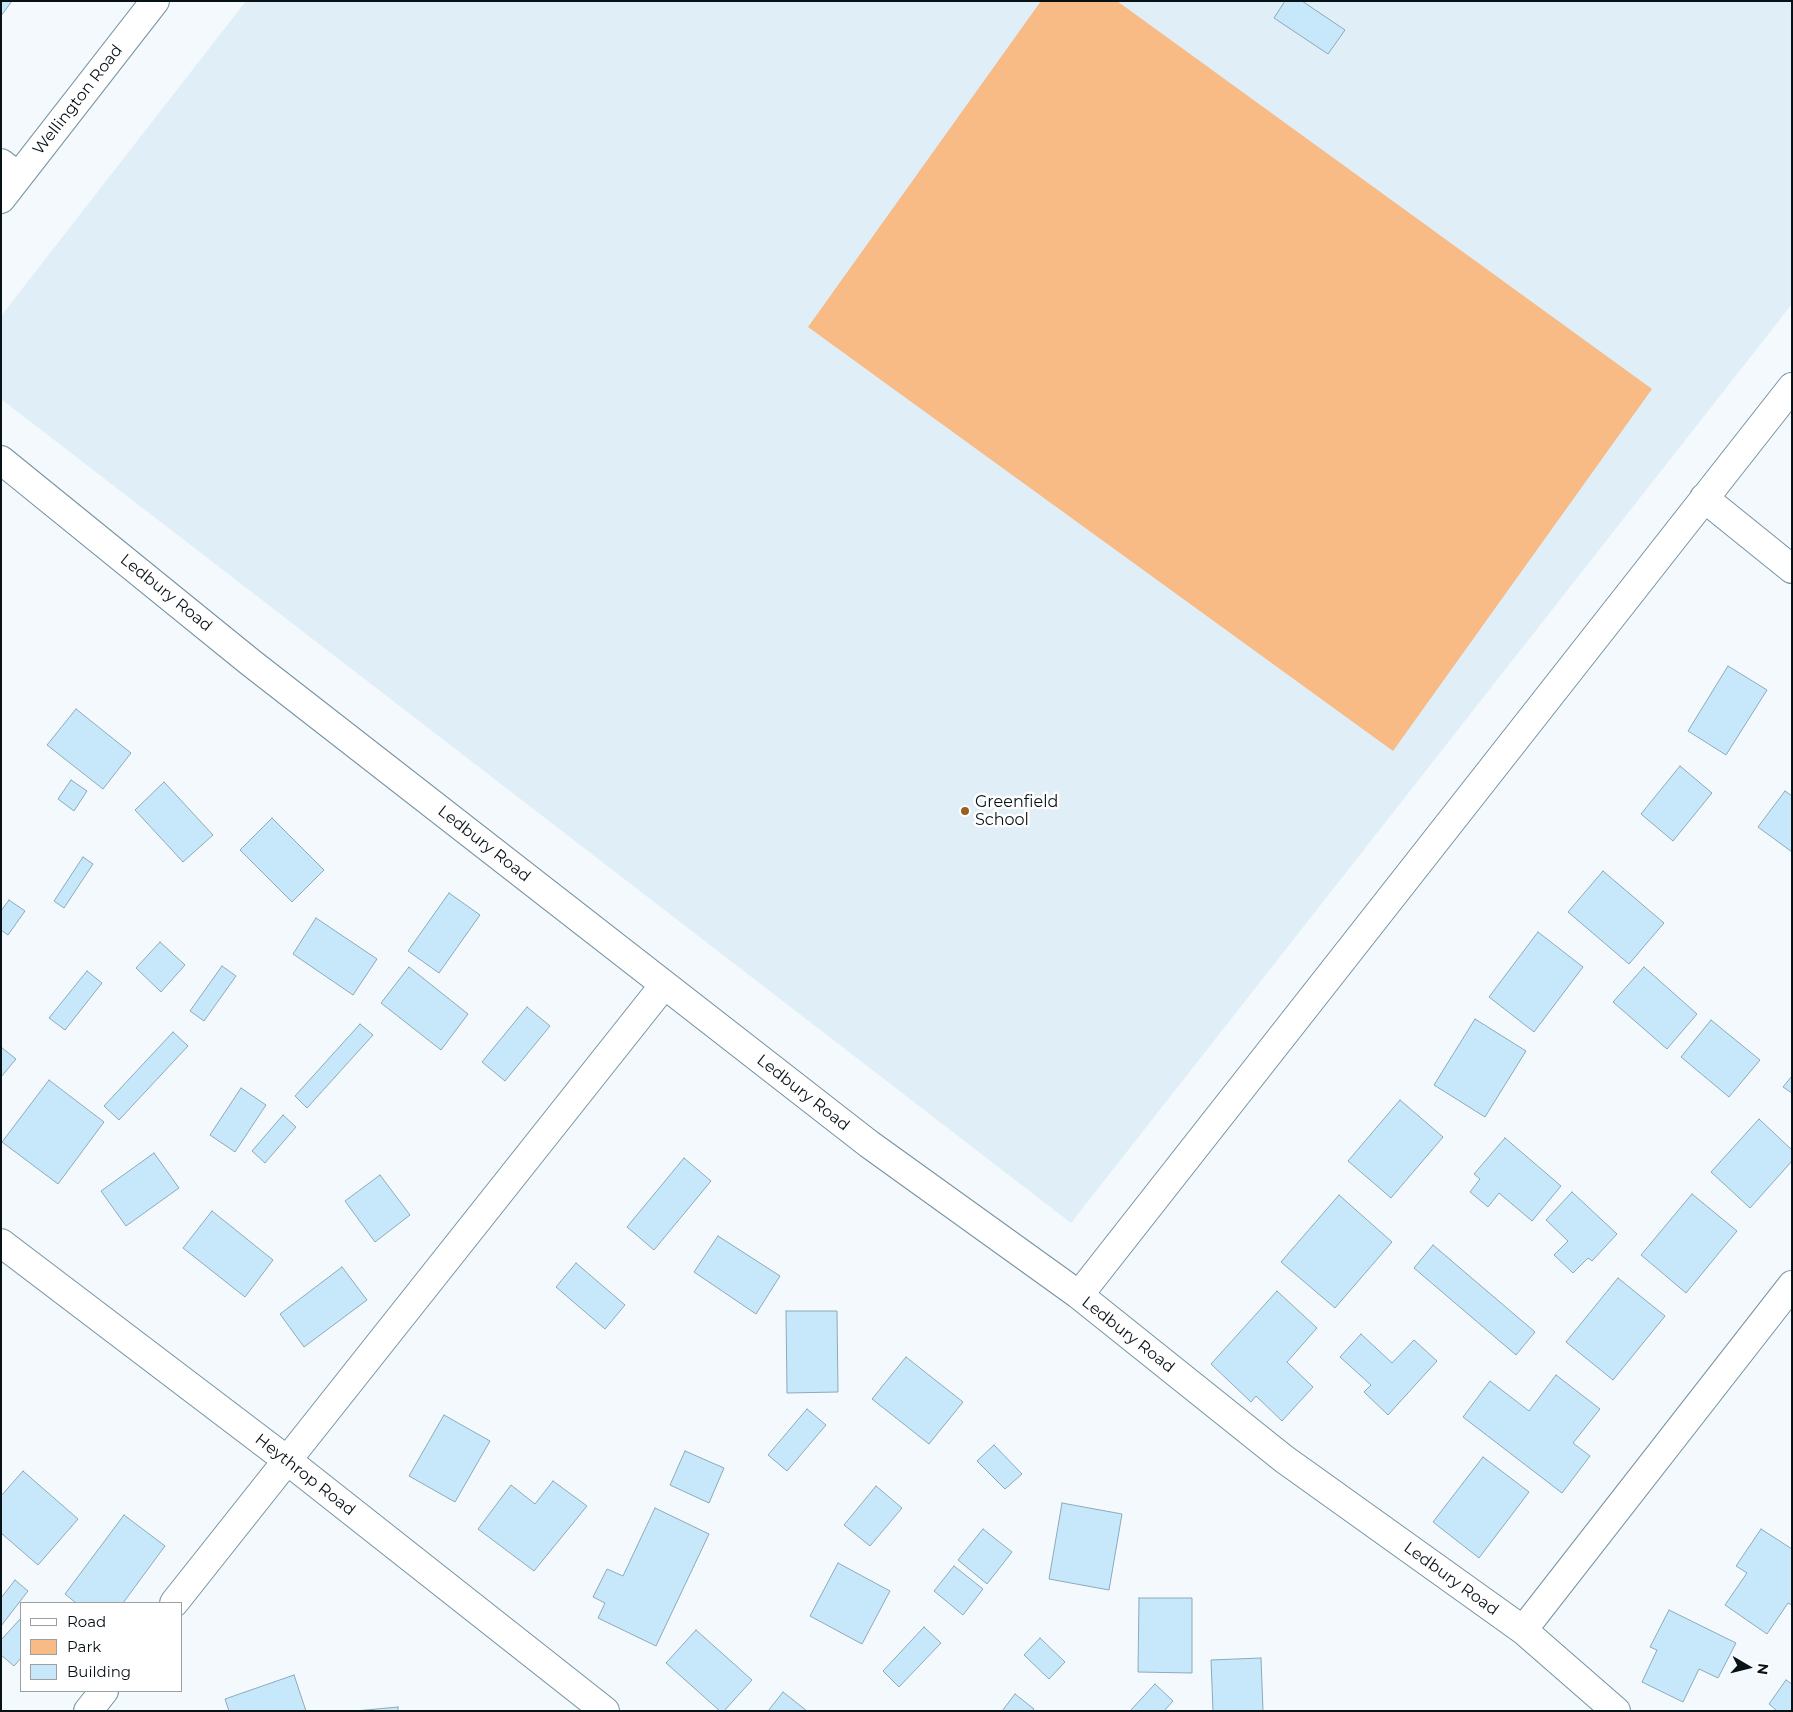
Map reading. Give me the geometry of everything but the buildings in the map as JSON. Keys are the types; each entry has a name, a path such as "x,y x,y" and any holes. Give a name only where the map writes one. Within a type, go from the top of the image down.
{"street":[{"name":"Wellington Road","path":"1,199 10,170 155,1"},
{"path":"1079,1295 1792,387"},
{"name":"Ledbury Road","path":"1,460 250,662 869,1144 1079,1295 1284,1459 1523,1630 1616,1711"},
{"path":"1704,498 1792,569"},
{"path":"175,1602 664,985"},
{"name":"Heythrop Road","path":"1,1243 288,1461 605,1711"},
{"path":"1523,1630 1792,1285"},
{"path":"88,1711 103,1692"}],"shaded area":[{"name":"Greenfield School","path":"246,1 1792,1 1792,304 1071,1223 1,399 1,316"}],"green space":[{"path":"1041,1 1117,1 1652,389 1393,751 808,327"}],"place":[{"name":"Greenfield School","path":"965,811"}]}
